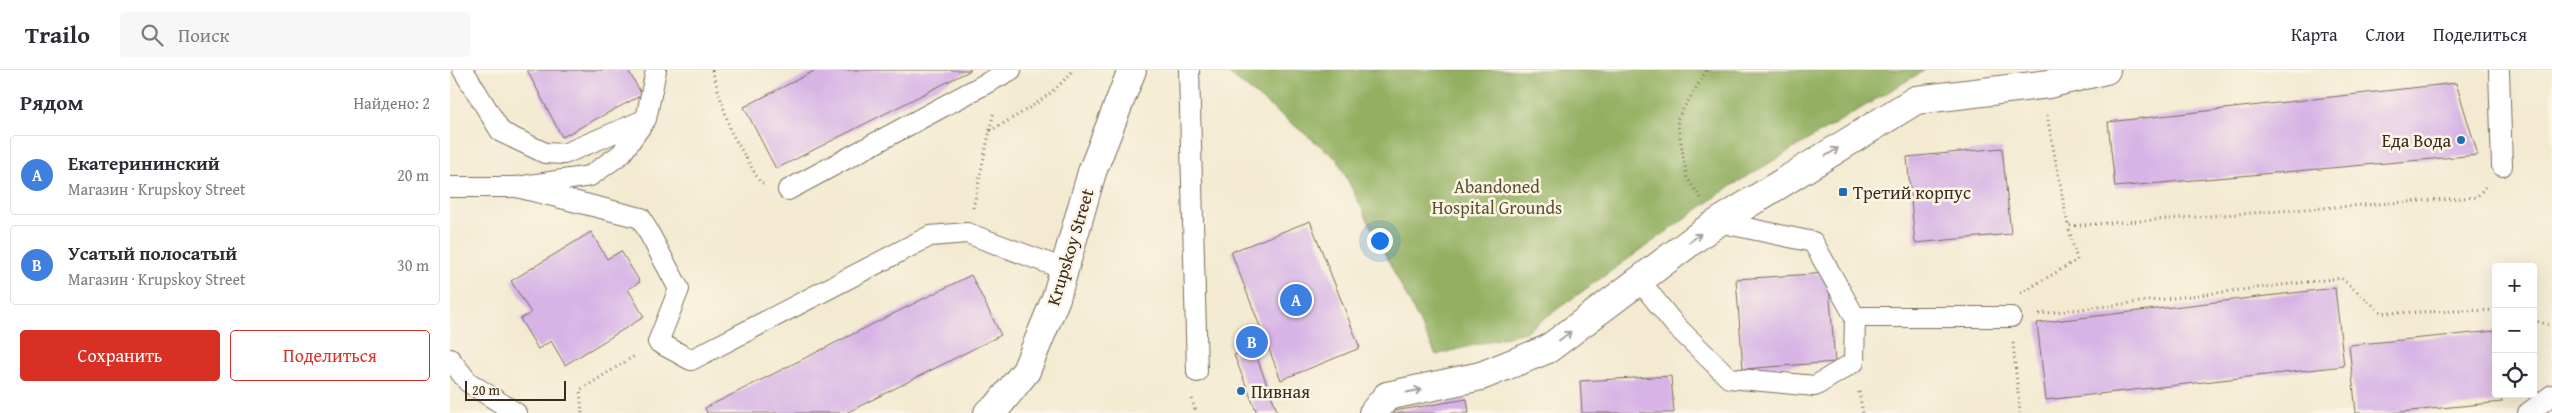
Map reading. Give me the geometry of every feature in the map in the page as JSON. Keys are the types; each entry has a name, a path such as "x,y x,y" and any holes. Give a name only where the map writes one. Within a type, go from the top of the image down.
{"street":[{"name":"Krupskoy Street","path":"988,413 997,407 1026,371 1056,298 1092,172 1132,70"},
{"path":"1373,413 1387,396 1481,376 1548,349 1718,222 1916,100 2041,85 2106,70"}],"lane":[{"path":"463,70 501,132 545,153 564,154 646,119"},
{"path":"450,187 517,187 590,176 621,154 646,119 656,70"},
{"path":"1189,70 1197,372"},
{"path":"2499,70 2502,166"},
{"path":"788,190 1007,72"},
{"path":"517,187 641,218 679,289 658,342 691,360 930,236 967,233 1064,269"},
{"path":"1639,280 1675,325 1729,378 1815,386 1854,362 1855,317 1813,242 1718,222"},
{"path":"1855,317 2011,318"},
{"path":"450,359 468,382 516,413"},
{"path":"2528,413 2552,395"}],"path":[{"path":"712,70 730,132 760,182 788,190"},
{"path":"990,131 1025,111 1065,81 1073,70"},
{"path":"1707,70 1677,119 1687,178 1718,222"},
{"path":"967,233 990,131 1007,72"},
{"path":"2020,413 2011,318 2018,295 2077,260 2068,226 2041,85"},
{"path":"2068,226 2477,197 2502,166"},
{"path":"2011,318 2341,278 2382,314 2492,310"},
{"path":"2537,321 2552,326"},
{"path":"582,413 580,390 658,342"}],"green space":[{"name":"Abandoned Hospital Grounds","path":"1224,70 1925,70 1731,186 1525,332 1436,355 1337,159"}],"building":[{"path":"527,70 628,70 642,95 562,137"},
{"path":"816,70 971,70 776,169 744,107"},
{"path":"2456,83 2478,155 2115,187 2108,122"},
{"path":"2002,148 2011,234 1915,243 1907,157"},
{"path":"1310,221 1360,348 1281,380 1231,252"},
{"path":"591,232 607,259 621,251 640,282 628,289 644,317 565,365 551,341 538,349 520,319 531,313 511,281"},
{"path":"1828,273 1835,362 1743,369 1736,279"},
{"path":"971,275 1001,335 846,413 707,413 705,408"},
{"path":"2335,288 2344,366 2046,400 2037,323"},
{"path":"2492,331 2492,398 2502,398 2502,402 2390,413 2356,413 2349,345"},
{"path":"1253,348 1278,413 1257,413 1234,355"},
{"path":"1671,376 1674,413 1582,413 1580,381"},
{"path":"1467,399 1469,413 1388,412"}],"place":[{"name":"Еда Вода","path":"2461,140"},
{"name":"Третий корпус","path":"1843,192"},
{"name":"Екатерининский","path":"1296,300"},
{"name":"Усатый полосатый","path":"1252,342"},
{"name":"Пивная","path":"1241,391"}]}
